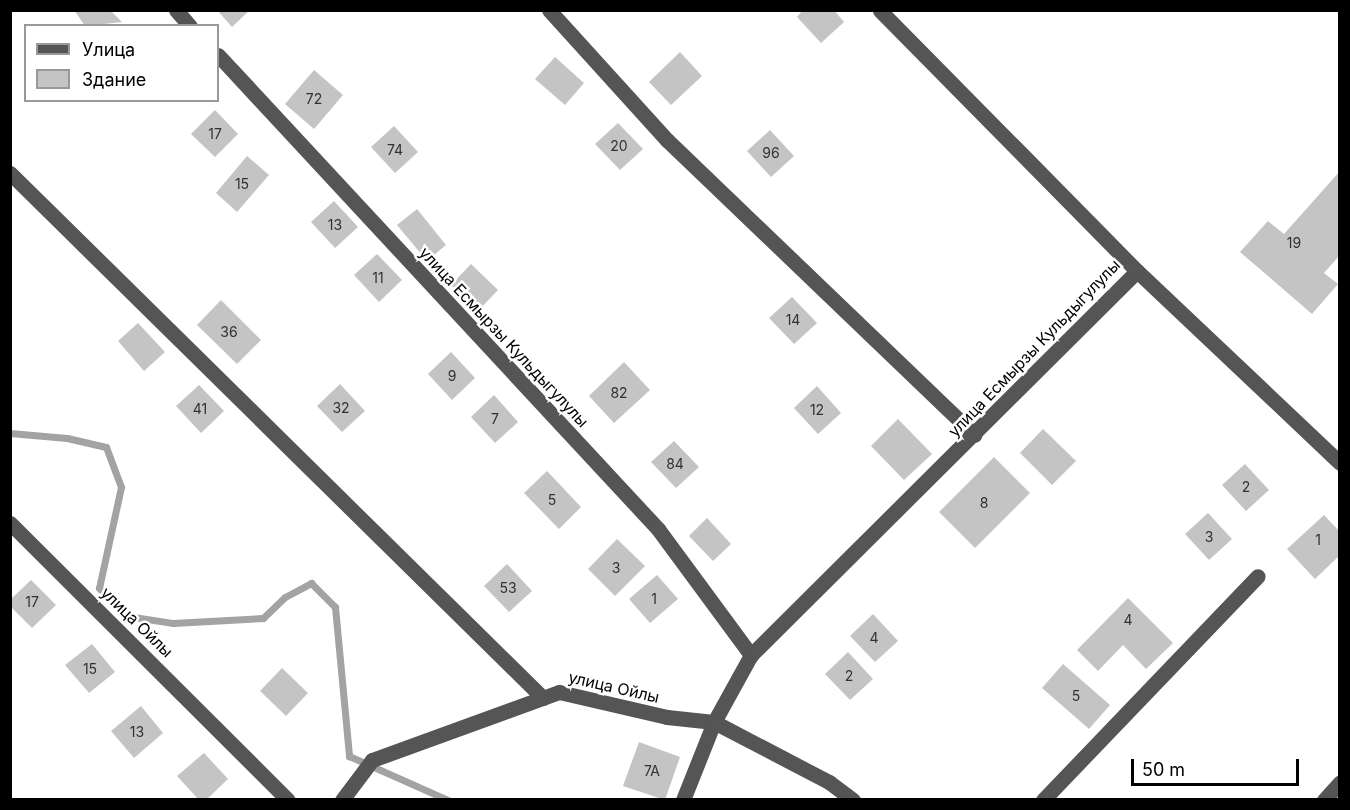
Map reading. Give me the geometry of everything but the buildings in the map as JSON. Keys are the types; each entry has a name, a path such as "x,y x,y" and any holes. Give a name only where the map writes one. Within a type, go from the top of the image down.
{"street":[{"path":"176,10 188,24"},
{"path":"549,10 667,140 975,435"},
{"name":"улица Есмырзы Кульдыгулулы","path":"683,800 714,722 751,655 975,435 1137,271 880,10"},
{"name":"улица Есмырзы Кульдыгулулы","path":"219,56 658,529 751,655"},
{"path":"10,173 543,698"},
{"path":"1137,271 1340,464"},
{"name":"улица Ойлы","path":"10,523 288,800"},
{"path":"1043,800 1258,576"},
{"name":"улица Ойлы","path":"342,800 372,760 559,692 667,717 714,722 829,782 853,800"},
{"path":"1324,800 1340,782"}],"waterway":[{"path":"10,433 67,438 106,447 121,487 99,588 127,616 173,623 263,618 285,597 311,583 335,607 349,756 448,800"}]}
